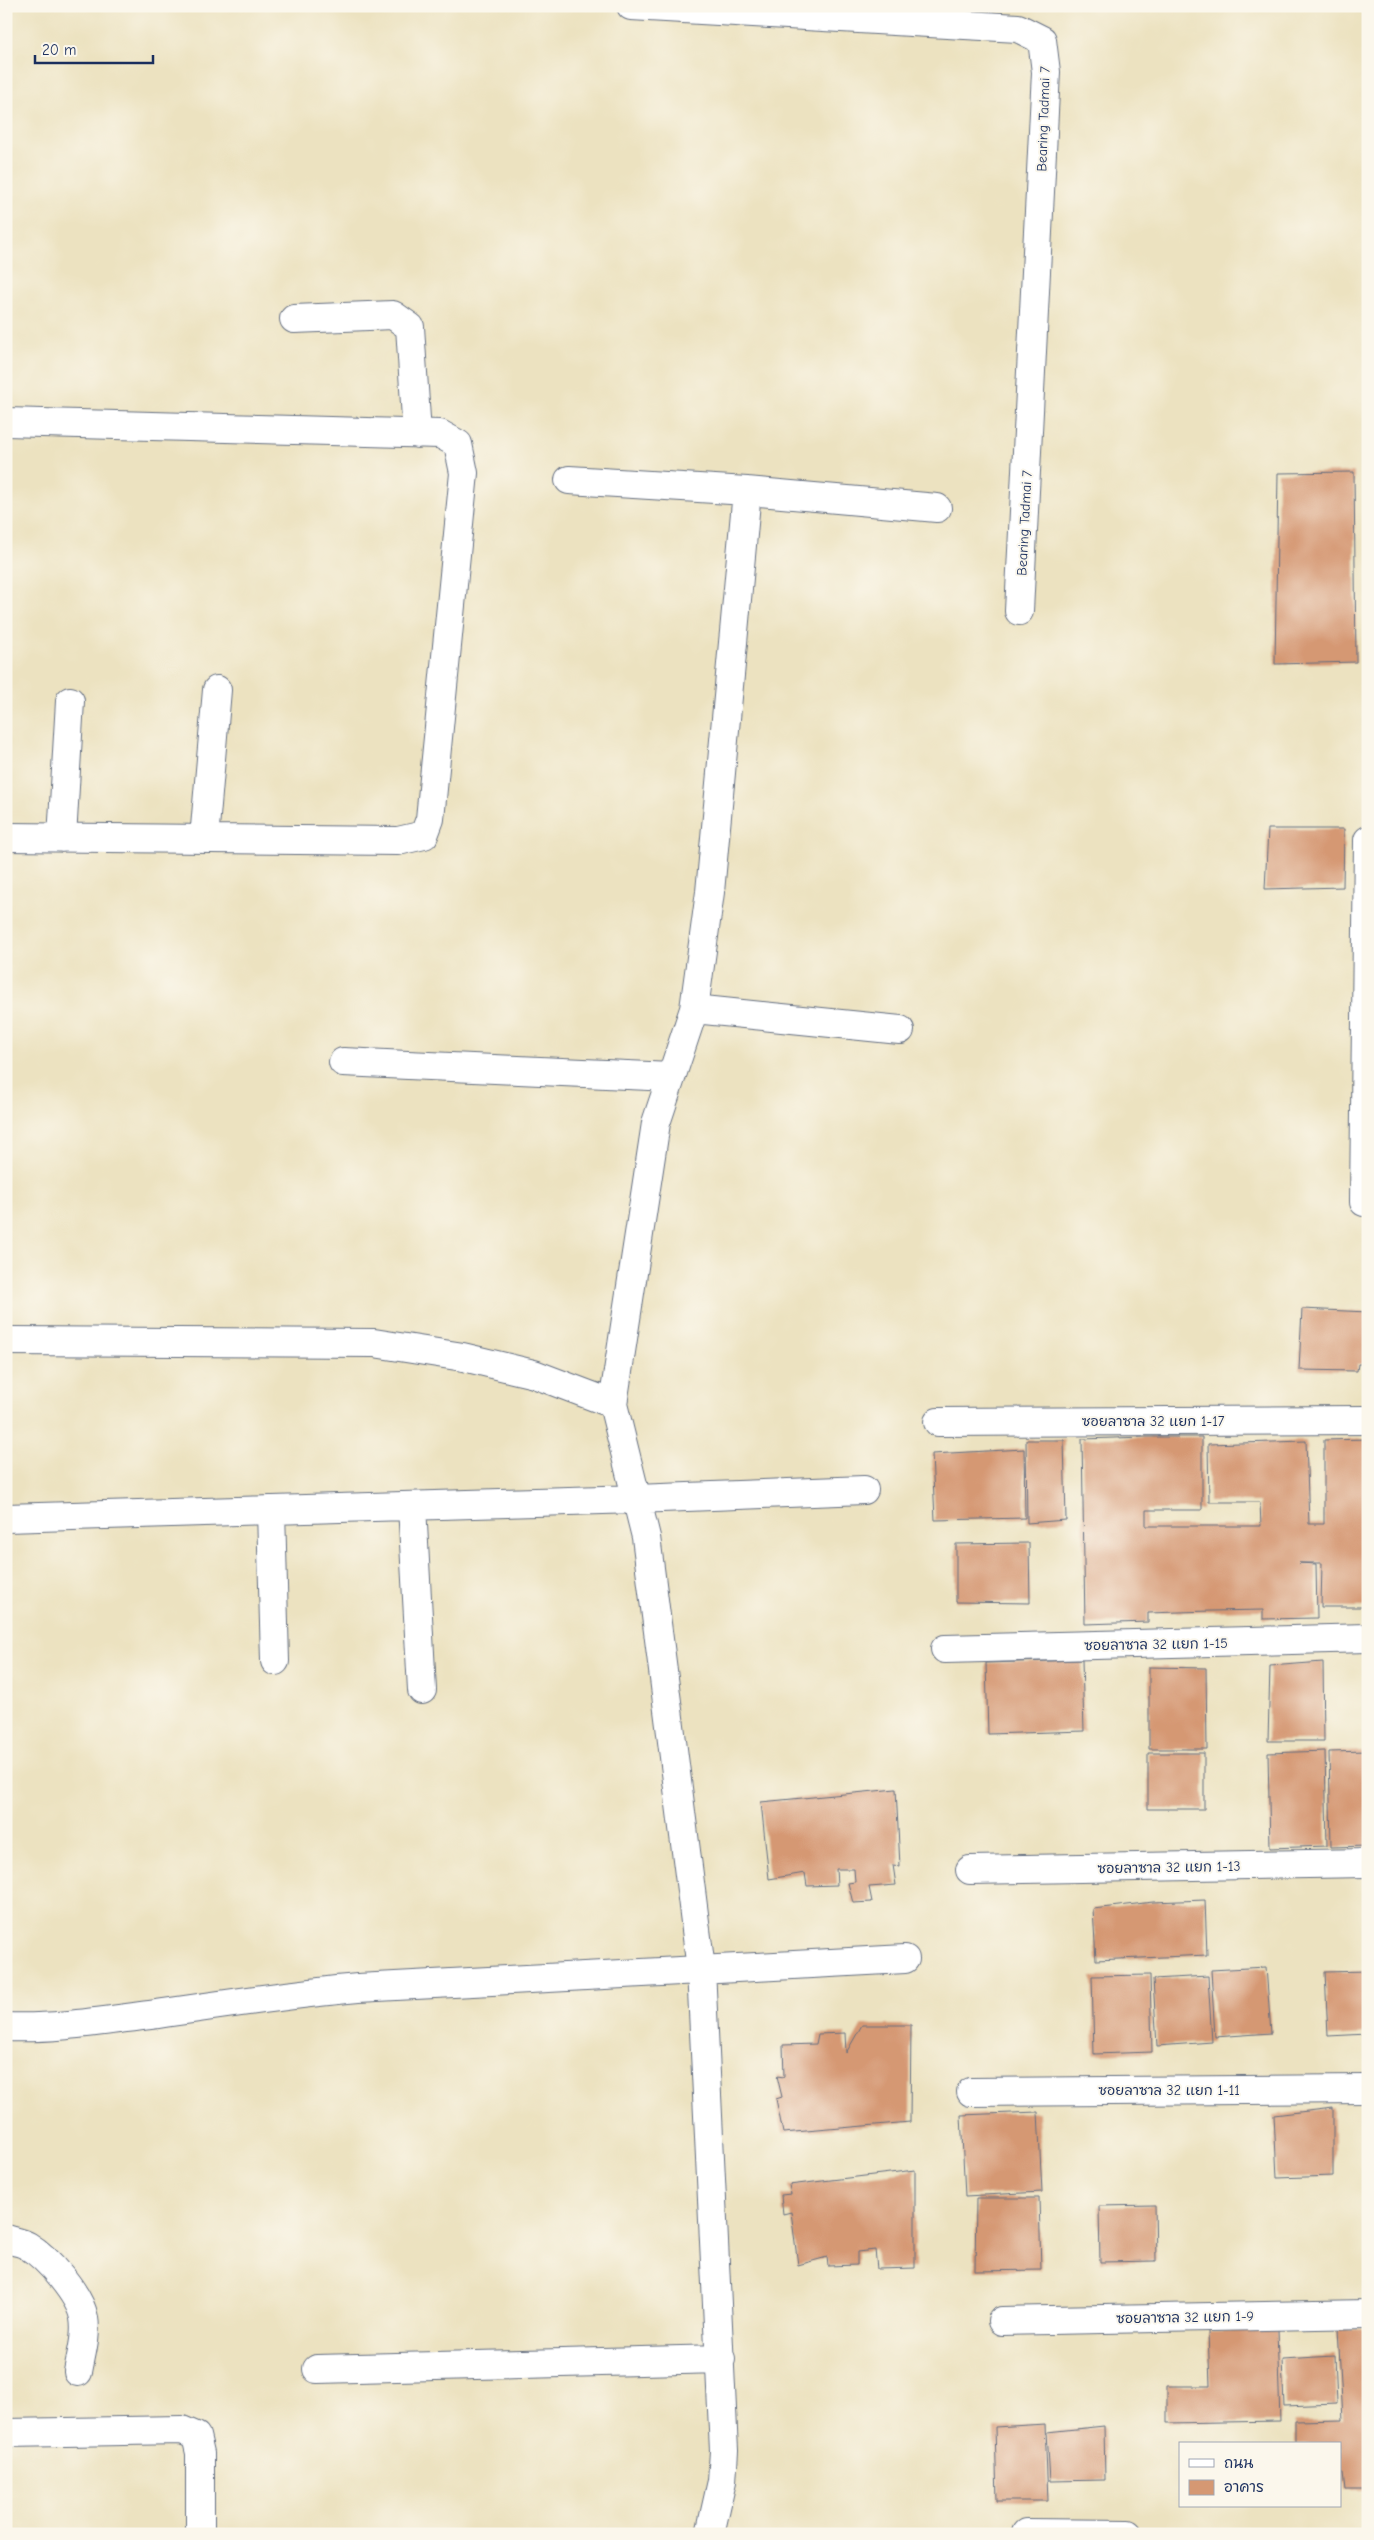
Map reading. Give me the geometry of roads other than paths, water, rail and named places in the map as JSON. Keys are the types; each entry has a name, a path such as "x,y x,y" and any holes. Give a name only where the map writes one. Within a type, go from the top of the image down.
{"street":[{"name":"Bearing Tadmai 7","path":"631,6 1018,28 1042,40 1046,72 1019,611"},
{"path":"294,319 393,315 410,327 417,434"},
{"path":"6,422 440,434 458,444 464,473 430,818 424,835 398,840 6,837"},
{"path":"569,480 746,491 937,508"},
{"path":"710,2534 722,2481 724,2451 701,1969 646,1537 613,1404 656,1123 694,1009 710,892 746,491"},
{"path":"204,839 217,690"},
{"path":"62,838 70,701"},
{"path":"1364,1202 1368,840"},
{"path":"694,1009 900,1030"},
{"path":"343,1062 671,1077"},
{"path":"6,1341 374,1343 463,1356 534,1374 613,1404"},
{"name":"ซอยลาซาล 32 แยก 1-17","path":"938,1422 1368,1420"},
{"path":"6,1518 636,1500 864,1490"},
{"path":"412,1506 422,1690"},
{"path":"271,1510 275,1661"},
{"name":"ซอยลาซาล 32 แยก 1-15","path":"945,1649 1368,1638"},
{"name":"ซอยลาซาล 32 แยก 1-13","path":"970,1870 1368,1863"},
{"path":"6,2027 76,2025 358,1988 906,1958"},
{"name":"ซอยลาซาล 32 แยก 1-11","path":"971,2092 1368,2089"},
{"path":"6,2238 26,2244 42,2256 74,2294 84,2316 85,2331 78,2372"},
{"name":"ซอยลาซาล 32 แยก 1-9","path":"1002,2321 1368,2314"},
{"path":"317,2369 721,2359"},
{"path":"6,2433 182,2430 196,2436 200,2453 200,2534"},
{"path":"1026,2533 1128,2534"}]}
